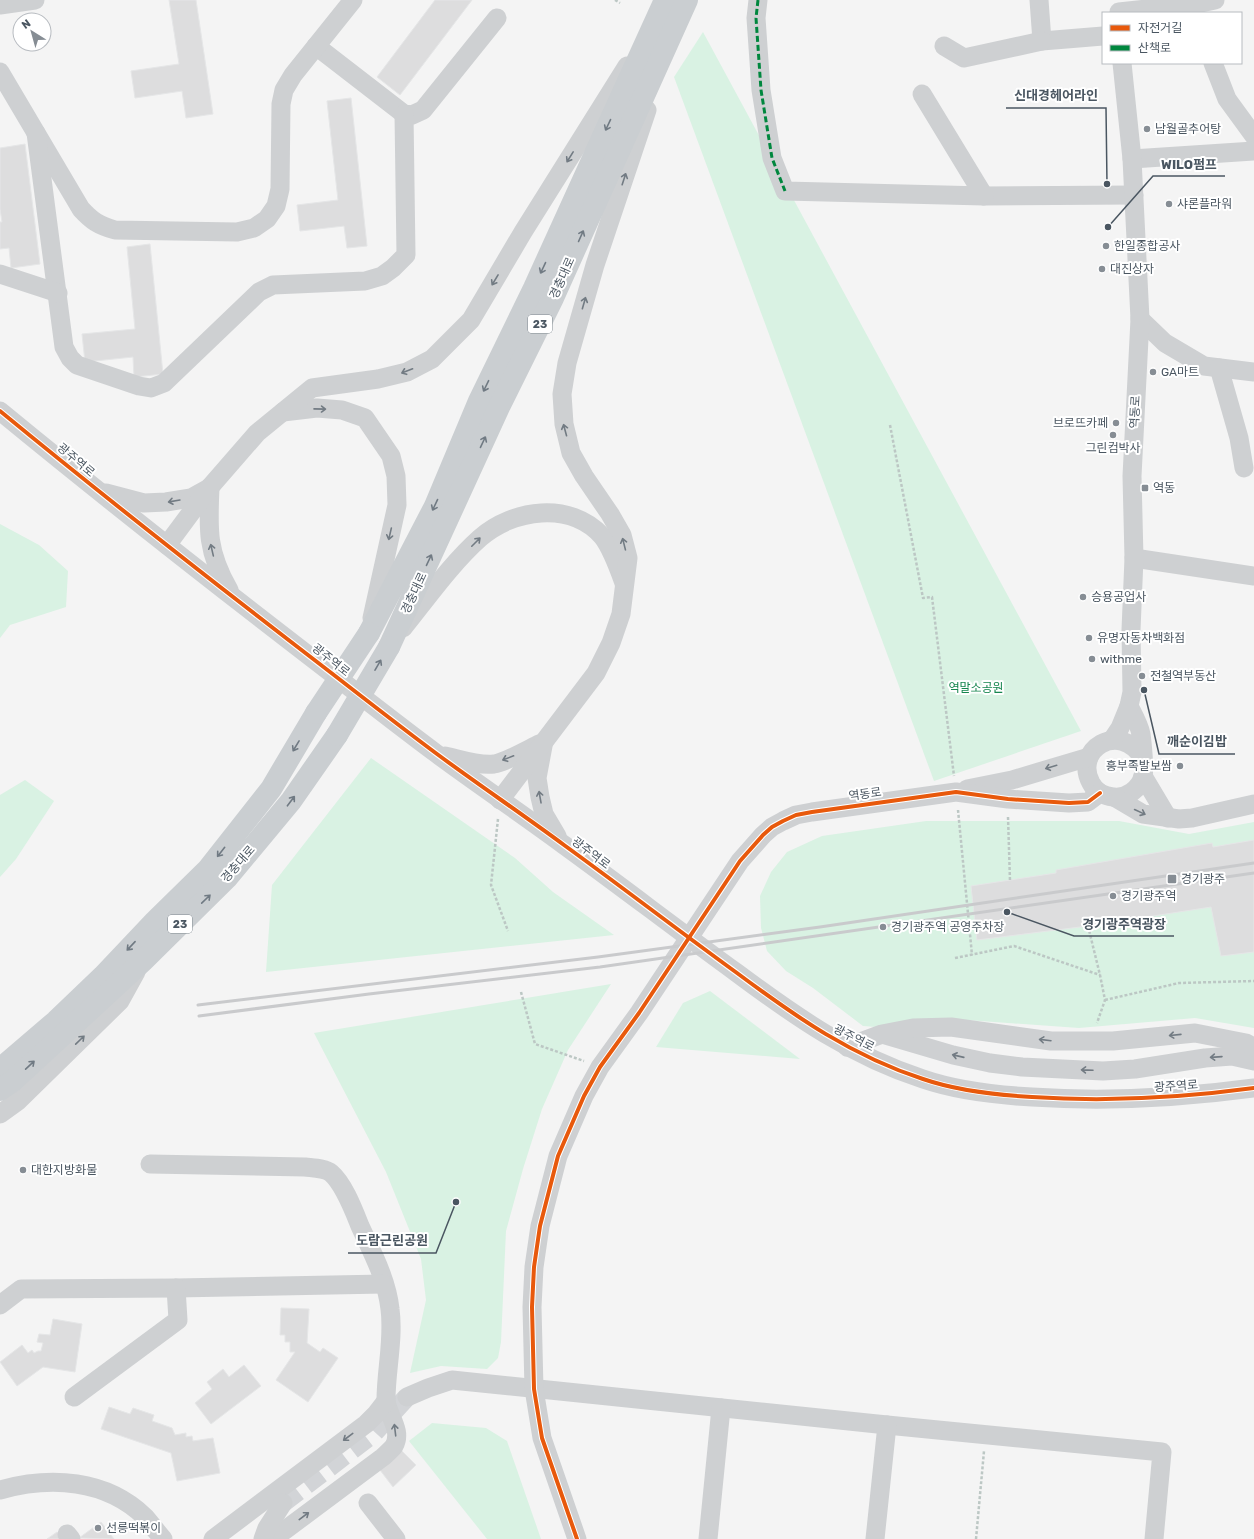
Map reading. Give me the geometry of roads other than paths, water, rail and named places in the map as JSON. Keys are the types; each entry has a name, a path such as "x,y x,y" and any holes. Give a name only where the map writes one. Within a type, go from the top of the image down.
{"main road":[{"name":"경충대로","path":"0,1069 98,981 155,921 208,869 271,789 316,713 369,633 435,506 479,401 665,16 687,0"},
{"name":"경충대로","path":"0,1090 13,1081 142,961 227,878 291,801 337,735 389,647 500,405 553,298 665,16"}],"street":[{"path":"0,5 36,0"},
{"path":"758,0 756,18 761,90 772,158 785,191 984,196 1134,196"},
{"path":"1039,0 1042,42"},
{"path":"0,72 81,209 92,220 101,226 115,230 238,232 254,228 267,219 276,206 280,189 281,104 284,90 316,46 345,2"},
{"path":"1118,8 1206,5"},
{"path":"167,545 210,487 257,433 312,388 378,379 407,372 432,358 471,320 527,226 665,16"},
{"path":"500,800 596,673 611,643 621,614 628,558 622,535 571,453 564,424 562,394 567,363 596,265 665,16"},
{"path":"316,46 404,114 412,115 423,110 497,18"},
{"path":"944,46 964,58 1042,42 1102,36"},
{"name":"역동로","path":"1112,740 1120,728 1129,706 1132,692 1131,630 1134,558 1132,476 1140,319 1132,159 1122,64"},
{"path":"1213,64 1227,99 1254,136"},
{"path":"922,94 984,196"},
{"path":"36,132 64,347 70,358 77,365 139,386 151,388 164,383 259,292 273,285 365,281 382,276 393,268 406,255 404,114"},
{"path":"1132,159 1254,151"},
{"path":"0,274 58,293"},
{"path":"1140,319 1165,343 1204,366 1254,372"},
{"path":"1219,368 1240,438 1244,468"},
{"path":"281,412 317,408 342,410 365,418 391,456 396,476 397,505 369,633"},
{"name":"광주역로","path":"0,411 96,491 438,754 789,1012 847,1047 924,1080 984,1093 1049,1098 1139,1099 1254,1088"},
{"path":"96,491 144,503 166,502 191,498 210,487"},
{"path":"210,487 208,524 211,550 219,572 234,598"},
{"path":"389,647 453,565 481,537 504,522 527,514 554,512 579,518 602,536 615,559 624,583"},
{"path":"1134,558 1254,576"},
{"path":"1129,706 1141,733 1143,767"},
{"path":"1168,818 1143,767 1138,750 1121,740 1112,740 1102,743 1094,749 1089,757 1086,767 1087,777 1092,786 1143,814 1168,818 1179,819 1192,818 1254,804"},
{"path":"438,754 472,762 494,764 518,755 544,742"},
{"path":"544,742 537,778 540,797 544,814 562,844"},
{"path":"956,792 1012,780 1089,757"},
{"name":"역동로","path":"577,1539 542,1438 534,1389 532,1307 534,1267 540,1226 558,1156 584,1096 600,1067 639,1013 740,861 763,835 783,821 812,812 956,792 1008,800 1069,803 1088,802 1108,796 1125,796 1133,792 1140,785 1143,767"},
{"path":"0,1114 18,1101 120,1001 142,961"},
{"path":"847,1047 882,1034 913,1028 951,1027 1051,1041 1113,1041 1195,1033 1246,1043 1254,1046"},
{"path":"882,1034 953,1055 990,1063 1022,1067 1103,1071 1135,1069 1205,1058 1232,1056 1254,1061"},
{"path":"1230,1091 1254,1094"},
{"path":"150,1164 319,1168 331,1172 352,1207 374,1254 384,1284 390,1308 386,1402 396,1427 394,1446 383,1457 273,1539"},
{"path":"0,1305 21,1289 384,1284"},
{"path":"74,1397 178,1320 176,1288"},
{"path":"407,1397 452,1380 1162,1452 1154,1539"},
{"path":"223,1536 244,1516 366,1424 386,1402"},
{"path":"708,1539 721,1408"},
{"path":"875,1539 887,1425"},
{"path":"0,1490 31,1483 63,1482 88,1486 117,1497 145,1517 163,1539"},
{"path":"244,1516 283,1503 267,1528 263,1539"},
{"path":"368,1503 396,1539"}],"tunnel":[{"path":"283,1503 374,1433 407,1397"}],"railway":[{"path":"198,1005 598,957 820,927 1254,863"},
{"path":"199,1016 369,994 600,967 1254,873"}],"place":[{"name":"남월골추어탕","path":"1147,129"},
{"name":"신대경헤어라인","path":"1107,184"},
{"name":"샤론플라워","path":"1169,204"},
{"name":"WILO펌프","path":"1108,227"},
{"name":"한일종합공사","path":"1106,246"},
{"name":"대진상자","path":"1102,269"},
{"name":"GA마트","path":"1153,372"},
{"name":"브로뜨카페","path":"1116,423"},
{"name":"그린컴박사","path":"1113,435"},
{"name":"역동","path":"1145,488"},
{"name":"승용공업사","path":"1083,597"},
{"name":"유명자동차백화점","path":"1089,638"},
{"name":"withme","path":"1092,659"},
{"name":"전철역부동산","path":"1142,676"},
{"name":"깨순이김밥","path":"1144,690"},
{"name":"흥부족발보쌈","path":"1180,766"},
{"name":"경기광주","path":"1172,879"},
{"name":"경기광주역","path":"1113,896"},
{"name":"경기광주역광장","path":"1007,912"},
{"name":"경기광주역 공영주차장","path":"883,927"},
{"name":"대한지방화물","path":"23,1170"},
{"name":"도람근린공원","path":"456,1202"},
{"name":"선릉떡볶이","path":"98,1528"}],"park label":[{"name":"역말소공원","path":"976,688"}]}
